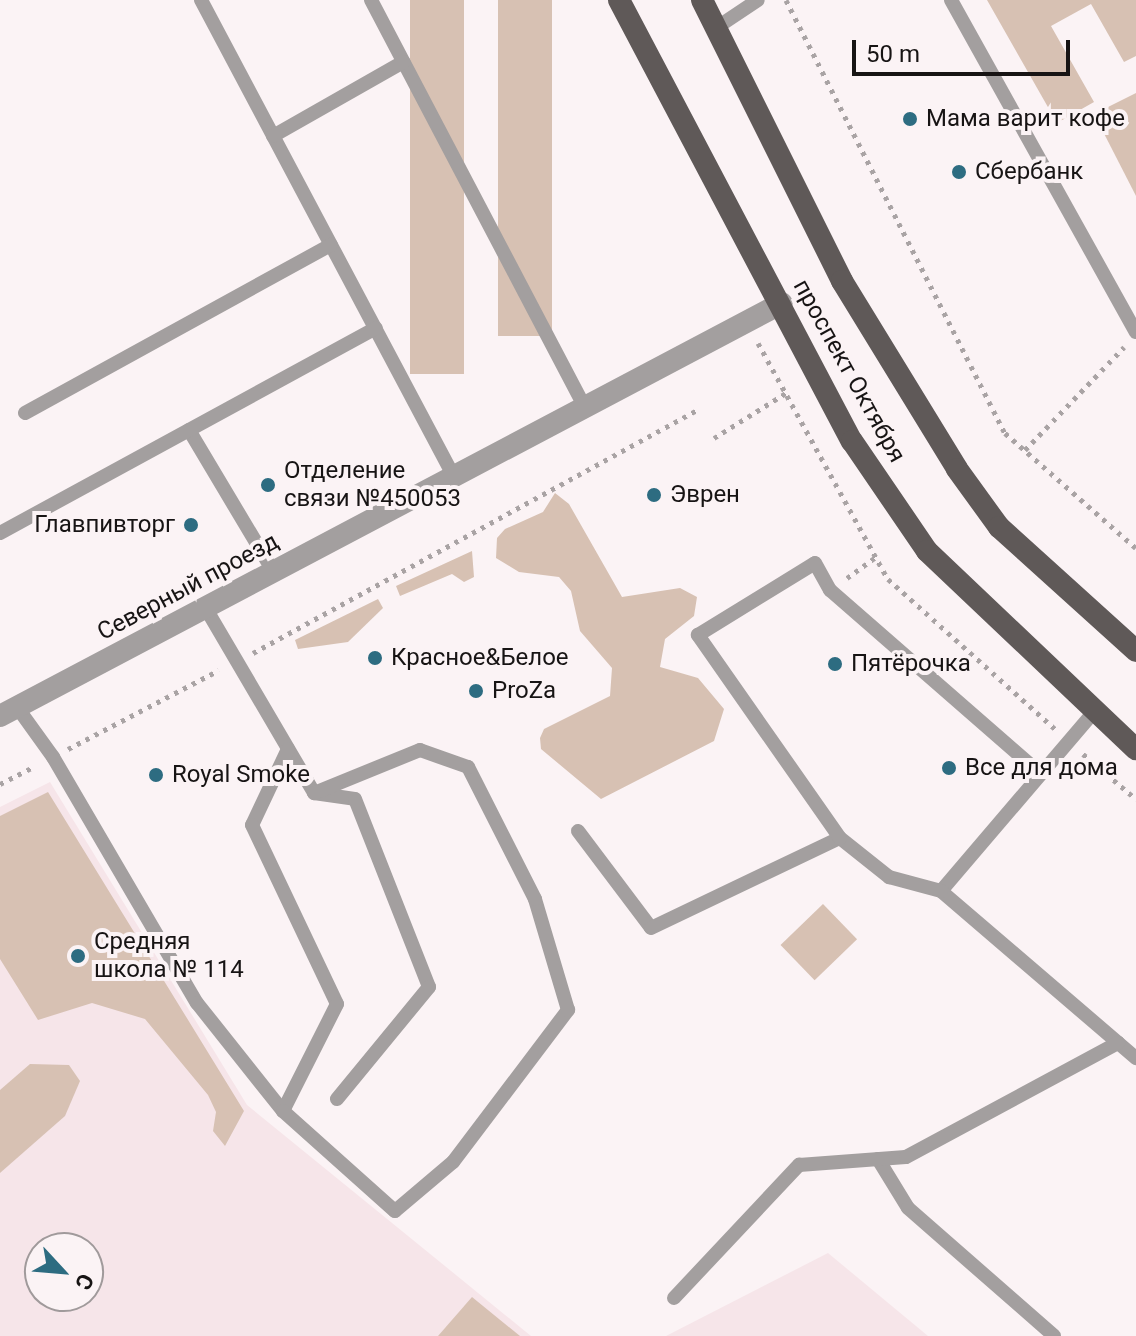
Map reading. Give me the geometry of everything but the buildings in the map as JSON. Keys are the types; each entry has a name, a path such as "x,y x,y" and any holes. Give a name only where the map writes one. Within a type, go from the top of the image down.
{"main road":[{"name":"проспект Октября","path":"619,0 782,303 852,441 927,551 1093,713 1136,749"},
{"name":"проспект Октября","path":"702,0 842,281 957,469 999,527 1136,651"}],"street":[{"name":"Северный проезд","path":"8,712 782,303"}],"lane":[{"path":"201,0 453,475"},
{"path":"371,0 584,405"},
{"path":"716,28 758,0"},
{"path":"951,0 1136,334"},
{"path":"273,136 403,62"},
{"path":"25,413 331,245"},
{"path":"0,533 376,328"},
{"path":"189,430 273,571"},
{"path":"1040,773 830,590 815,563 698,635 840,838 889,877 941,891 1136,1058"},
{"path":"205,607 314,793"},
{"path":"8,712 53,757 197,1003 283,1111 395,1211 453,1162 568,1010 535,899 468,767 420,750 314,793"},
{"path":"941,891 1093,713"},
{"path":"283,1111 337,1004 252,825 288,749"},
{"path":"314,793 355,799 429,987 337,1099"},
{"path":"578,831 651,928 840,838"},
{"path":"674,1298 799,1165 906,1157 1118,1043"},
{"path":"878,1159 908,1208 1054,1336"}],"path":[{"path":"786,0 1005,433 1136,548"},
{"path":"1025,450 1136,334"},
{"path":"714,438 786,393"},
{"path":"0,784 236,661 697,410"}],"shaded area":[{"path":"410,0 464,0 464,374 410,374"},
{"path":"498,0 552,0 552,336 498,336"},
{"path":"987,0 1136,0 1136,56 1124,62 1091,4 1051,26 1094,102 1057,123"},
{"path":"1136,93 1136,196 1094,114"},
{"path":"555,493 569,504 622,597 680,588 697,597 694,616 665,639 660,667 698,678 724,709 714,741 601,799 541,749 540,738 544,729 610,696 612,668 580,631 571,591 559,577 519,572 496,558 497,538 505,529 543,512"},
{"path":"472,551 474,577 464,582 452,574 400,596 396,586"},
{"path":"378,599 383,608 348,642 298,649 295,640"},
{"name":"Средняя школа № 114","path":"50,782 247,1105 531,1336 0,1336 0,807"},
{"path":"48,792 244,1111 225,1146 213,1131 216,1112 208,1095 145,1019 92,1003 38,1020 0,959 0,816"},
{"path":"823,904 857,939 815,980 781,945"},
{"path":"30,1064 69,1065 80,1081 65,1116 0,1173 0,1090"},
{"path":"828,1253 928,1336 666,1336"},
{"path":"472,1297 520,1336 438,1336"}],"place":[{"name":"Мама варит кофе","path":"910,119"},
{"name":"Сбербанк","path":"959,172"},
{"name":"Отделение связи №450053","path":"268,485"},
{"name":"Эврен","path":"654,495"},
{"name":"Главпивторг","path":"191,525"},
{"name":"Красное&Белое","path":"375,658"},
{"name":"Пятёрочка","path":"835,664"},
{"name":"ProZa","path":"476,691"},
{"name":"Все для дома","path":"949,768"},
{"name":"Royal Smoke","path":"156,775"},
{"name":"Средняя школа № 114","path":"78,956"}]}
